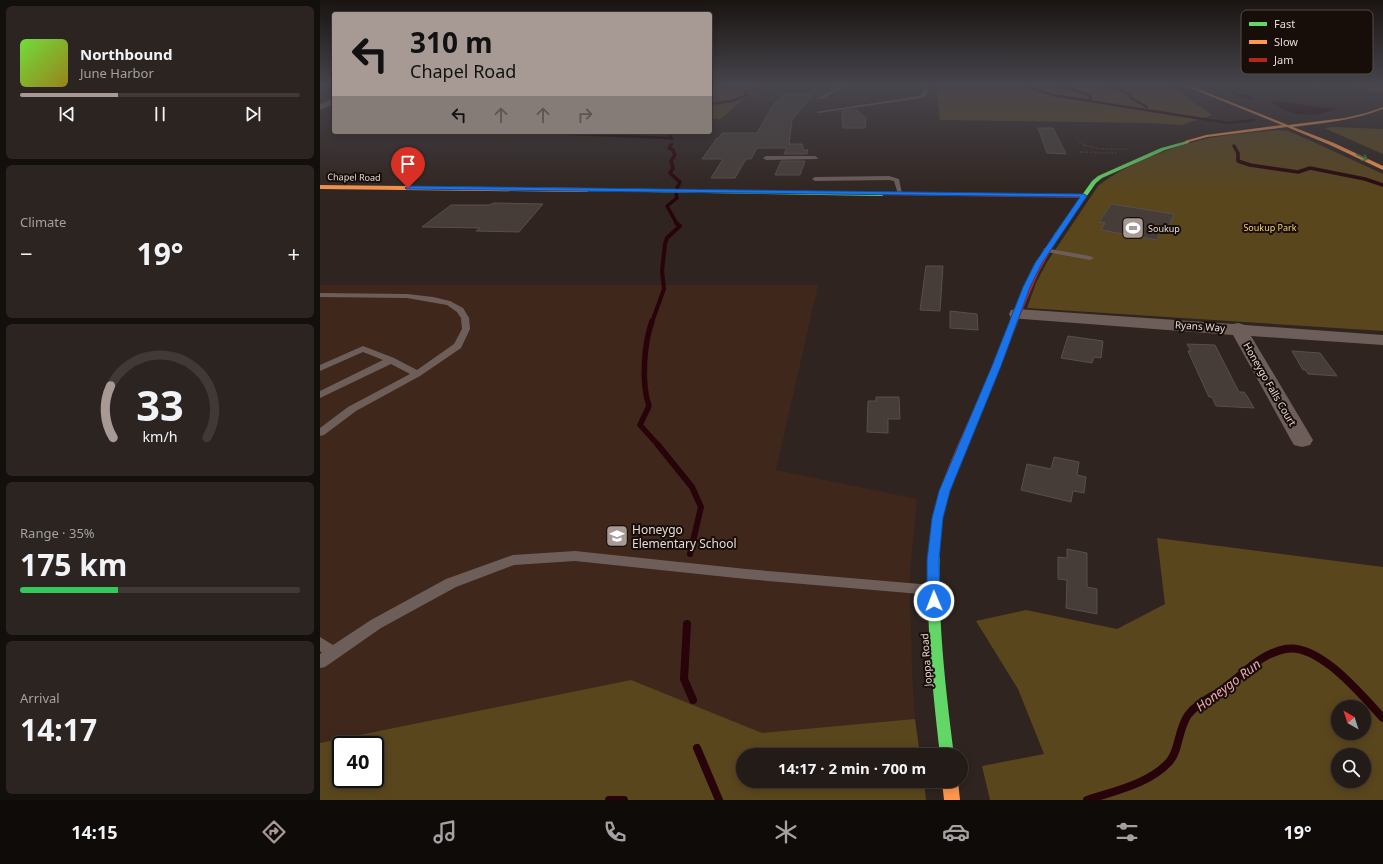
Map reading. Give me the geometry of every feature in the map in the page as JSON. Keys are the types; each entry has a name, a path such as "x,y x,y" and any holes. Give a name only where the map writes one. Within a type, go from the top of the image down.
{"street":[{"path":"1278,122 1347,150 1383,168"},
{"path":"1297,122 1383,158"},
{"name":"Joppa Road","path":"946,748 938,678 934,590 933,560 937,518 945,491 1027,287 1047,250 1094,182 1100,177 1181,142 1215,134 1313,122"},
{"name":"Chapel Road","path":"320,186 1084,196"},
{"name":"Ryans Way","path":"1017,314 1238,328 1383,340"},
{"name":"Honeygo Falls Court","path":"1238,328 1302,440"},
{"path":"951,788 952,800"}],"lane":[{"path":"766,158 815,158"},
{"path":"815,179 889,178 896,180 900,193"},
{"path":"1047,250 1090,258"},
{"path":"320,295 407,296 433,299 450,303 460,310 465,318 466,329 458,346 417,374 352,409 320,433"},
{"path":"320,368 363,349 391,360 417,374"},
{"path":"320,394 391,360"},
{"path":"320,662 376,624 451,583 513,560 575,556 746,574 934,590"},
{"path":"320,643 332,653"}],"path":[{"path":"1076,138 1079,143 1085,146 1131,149"}],"shaded area":[{"name":"Honeygo Elementary School","path":"320,285 818,285 776,470 917,499 910,573 912,673 915,719 919,748 736,748 736,788 925,788 926,800 320,800"}],"green space":[{"path":"1103,122 1190,122 1182,125"},
{"path":"1324,128 1383,129 1383,154"},
{"name":"Soukup Park","path":"1277,130 1288,131 1383,174 1383,331 1027,308 1036,283 1047,262 1098,186 1109,178 1147,158 1201,140 1219,136"},
{"path":"1157,538 1383,567 1383,800 990,800 982,766 1044,754 1018,689 976,621 1026,610 1117,629 1165,604"},
{"path":"631,680 762,733 915,719 919,748 736,748 736,788 925,788 926,800 320,800 320,743 332,741 332,788 384,788 384,736 355,736"}],"building":[{"path":"763,122 792,122 789,144 802,144 804,150 808,150 807,154 784,154 787,148 757,148 751,159 746,159 735,178 711,178 723,159 702,159 722,133 757,133"},
{"path":"843,122 866,122 865,128 843,128"},
{"path":"1038,128 1053,128 1066,154 1047,153"},
{"path":"781,161 805,161 800,175 775,175"},
{"path":"494,203 543,204 519,232 476,231 480,228 422,227 451,205 489,205"},
{"path":"1111,204 1174,214 1166,233 1160,232 1157,240 1101,230 1105,223 1099,222"},
{"path":"926,266 943,266 940,311 920,310"},
{"path":"950,311 977,314 978,330 950,328"},
{"path":"1068,336 1103,341 1101,358 1094,357 1092,363 1061,358"},
{"path":"1187,344 1215,345 1239,392 1244,392 1254,408 1216,406 1212,397 1209,397 1188,351 1191,351"},
{"path":"1292,351 1320,353 1337,376 1308,374 1306,370 1303,370"},
{"path":"876,397 899,397 900,419 888,419 888,433 867,432 868,401 876,401"},
{"path":"1054,457 1079,462 1077,475 1086,477 1084,493 1073,491 1071,502 1021,490 1027,464 1051,469"},
{"path":"1067,549 1087,553 1087,587 1097,589 1097,614 1066,608 1067,580 1058,579 1058,557 1067,558"}],"waterway":[{"path":"1224,122 1234,122"},
{"path":"574,134 669,138"},
{"path":"669,134 672,139"},
{"path":"671,145 669,148 673,150 675,155 671,161 673,168 670,173 680,182 677,188"},
{"path":"1234,146 1238,153 1238,161 1250,165 1298,172 1310,168 1365,179 1383,185"},
{"path":"676,192 677,198 667,206 677,224"},
{"path":"652,322 664,289 662,271 665,244 667,238 680,226 677,224"},
{"path":"652,321 649,330 644,364 645,386 649,406 640,425 659,446"},
{"path":"658,445 692,487 701,507 690,554"},
{"path":"687,624 684,679 693,700"},
{"name":"Honeygo Run","path":"1087,800 1131,786 1161,770 1172,758 1182,727 1192,710 1222,690 1261,659 1276,651 1298,649 1312,654 1325,662 1352,685 1383,718"},
{"path":"697,748 719,800"},
{"name":"Honeygo Run","path":"609,800 624,800"}],"traffic: fast":[{"path":"1056,236 1094,182 1100,177 1163,149 1187,142"},
{"path":"587,190 882,194"},
{"path":"937,518 933,577 934,637 946,748"}],"traffic: slow":[{"path":"1278,122 1332,144 1383,168"},
{"path":"1187,142 1206,136 1318,122"},
{"path":"320,187 587,190"},
{"path":"951,788 952,800"}],"traffic: jam":[{"path":"882,194 1084,196"},
{"path":"937,518 946,484 989,385 1027,290 1056,236"}],"place":[{"name":"Soukup","path":"1133,228"},
{"name":"Honeygo Elementary School","path":"617,536"}],"route":[{"path":"408,188 732,190 1084,196 1038,263 945,491 937,518 933,560 934,601"}]}
